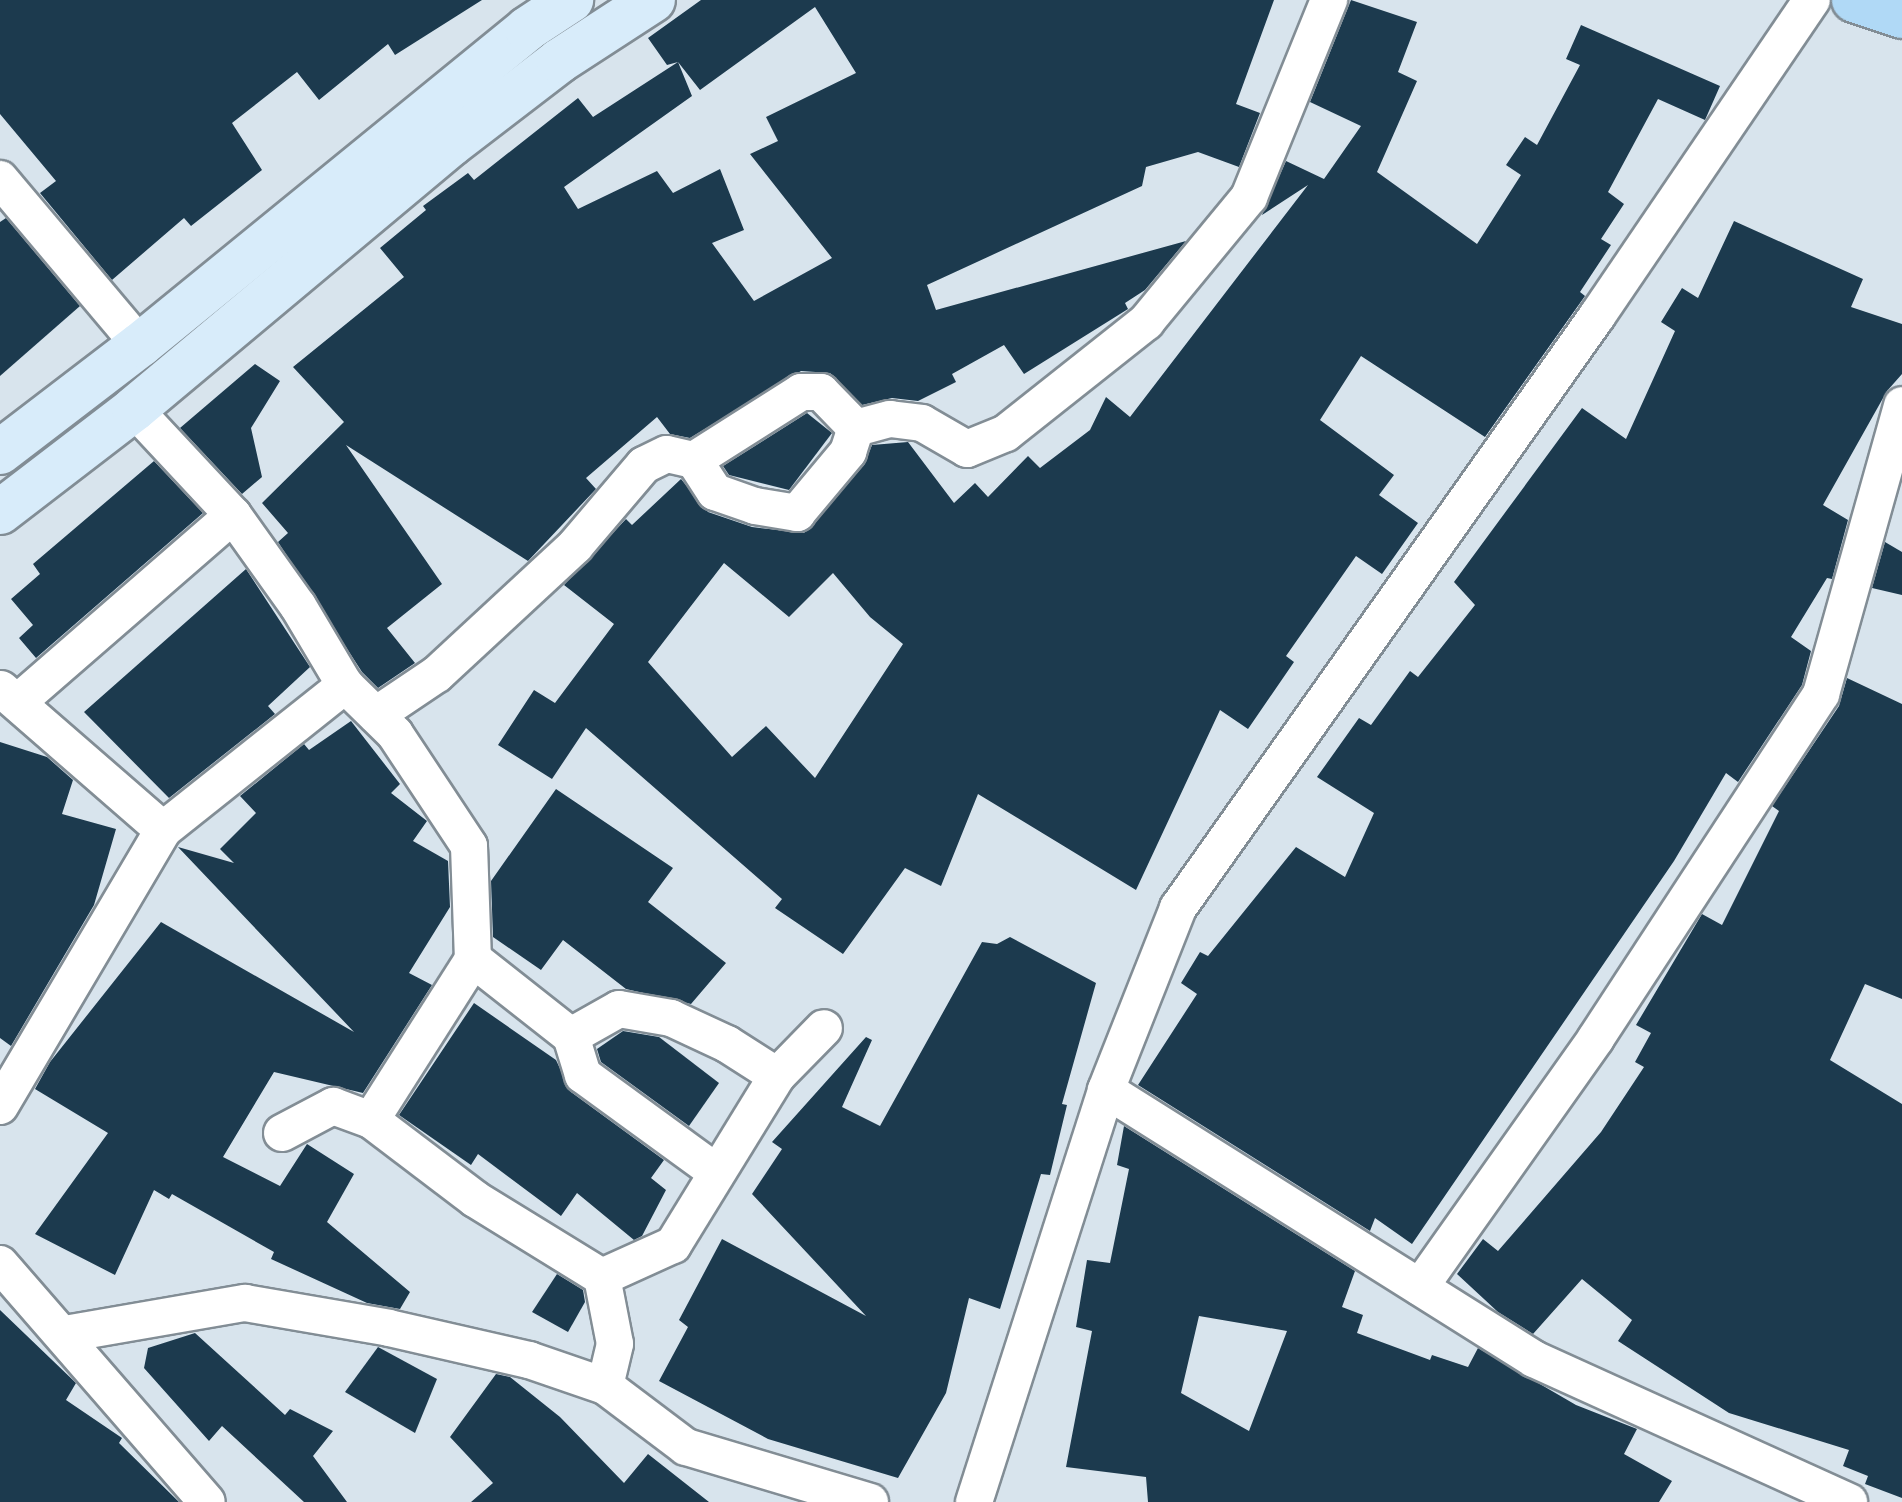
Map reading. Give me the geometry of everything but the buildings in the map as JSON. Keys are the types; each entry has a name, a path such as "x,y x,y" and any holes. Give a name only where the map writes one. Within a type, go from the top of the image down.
{"main road":[{"path":"0,452 140,345 527,29 571,0"},
{"path":"0,512 134,409 451,144 559,61 653,0"},
{"path":"1854,0 1902,16"}],"street":[{"path":"856,428 890,419 922,423 967,449 1006,433 1146,322 1249,197 1329,0"},
{"path":"974,1502 1106,1090 1178,908 1597,316 1812,0"},
{"path":"0,179 140,345"},
{"path":"694,460 801,392 821,392 856,428"},
{"path":"1420,1287 1596,1038 1821,694 1902,405"},
{"path":"134,409 233,515 298,606 345,685 395,734 469,846 473,959 371,1120"},
{"path":"376,715 437,674 575,546 644,465 667,454 694,460 715,492 755,506 797,513 848,452 856,428"},
{"path":"163,830 9,695 233,515"},
{"path":"0,1106 163,830 345,685"},
{"path":"473,959 571,1036 583,1075 716,1172"},
{"path":"571,1036 619,1009 671,1018 727,1044 777,1076"},
{"path":"602,1277 673,1245 777,1076 824,1028"},
{"path":"1106,1090 1534,1359 1849,1502"},
{"path":"282,1133 333,1106 371,1120 475,1199 602,1277 615,1344 605,1386"},
{"path":"0,1264 65,1334 207,1502"},
{"path":"65,1334 245,1303 513,1356 605,1386 686,1447 870,1502"}]}
